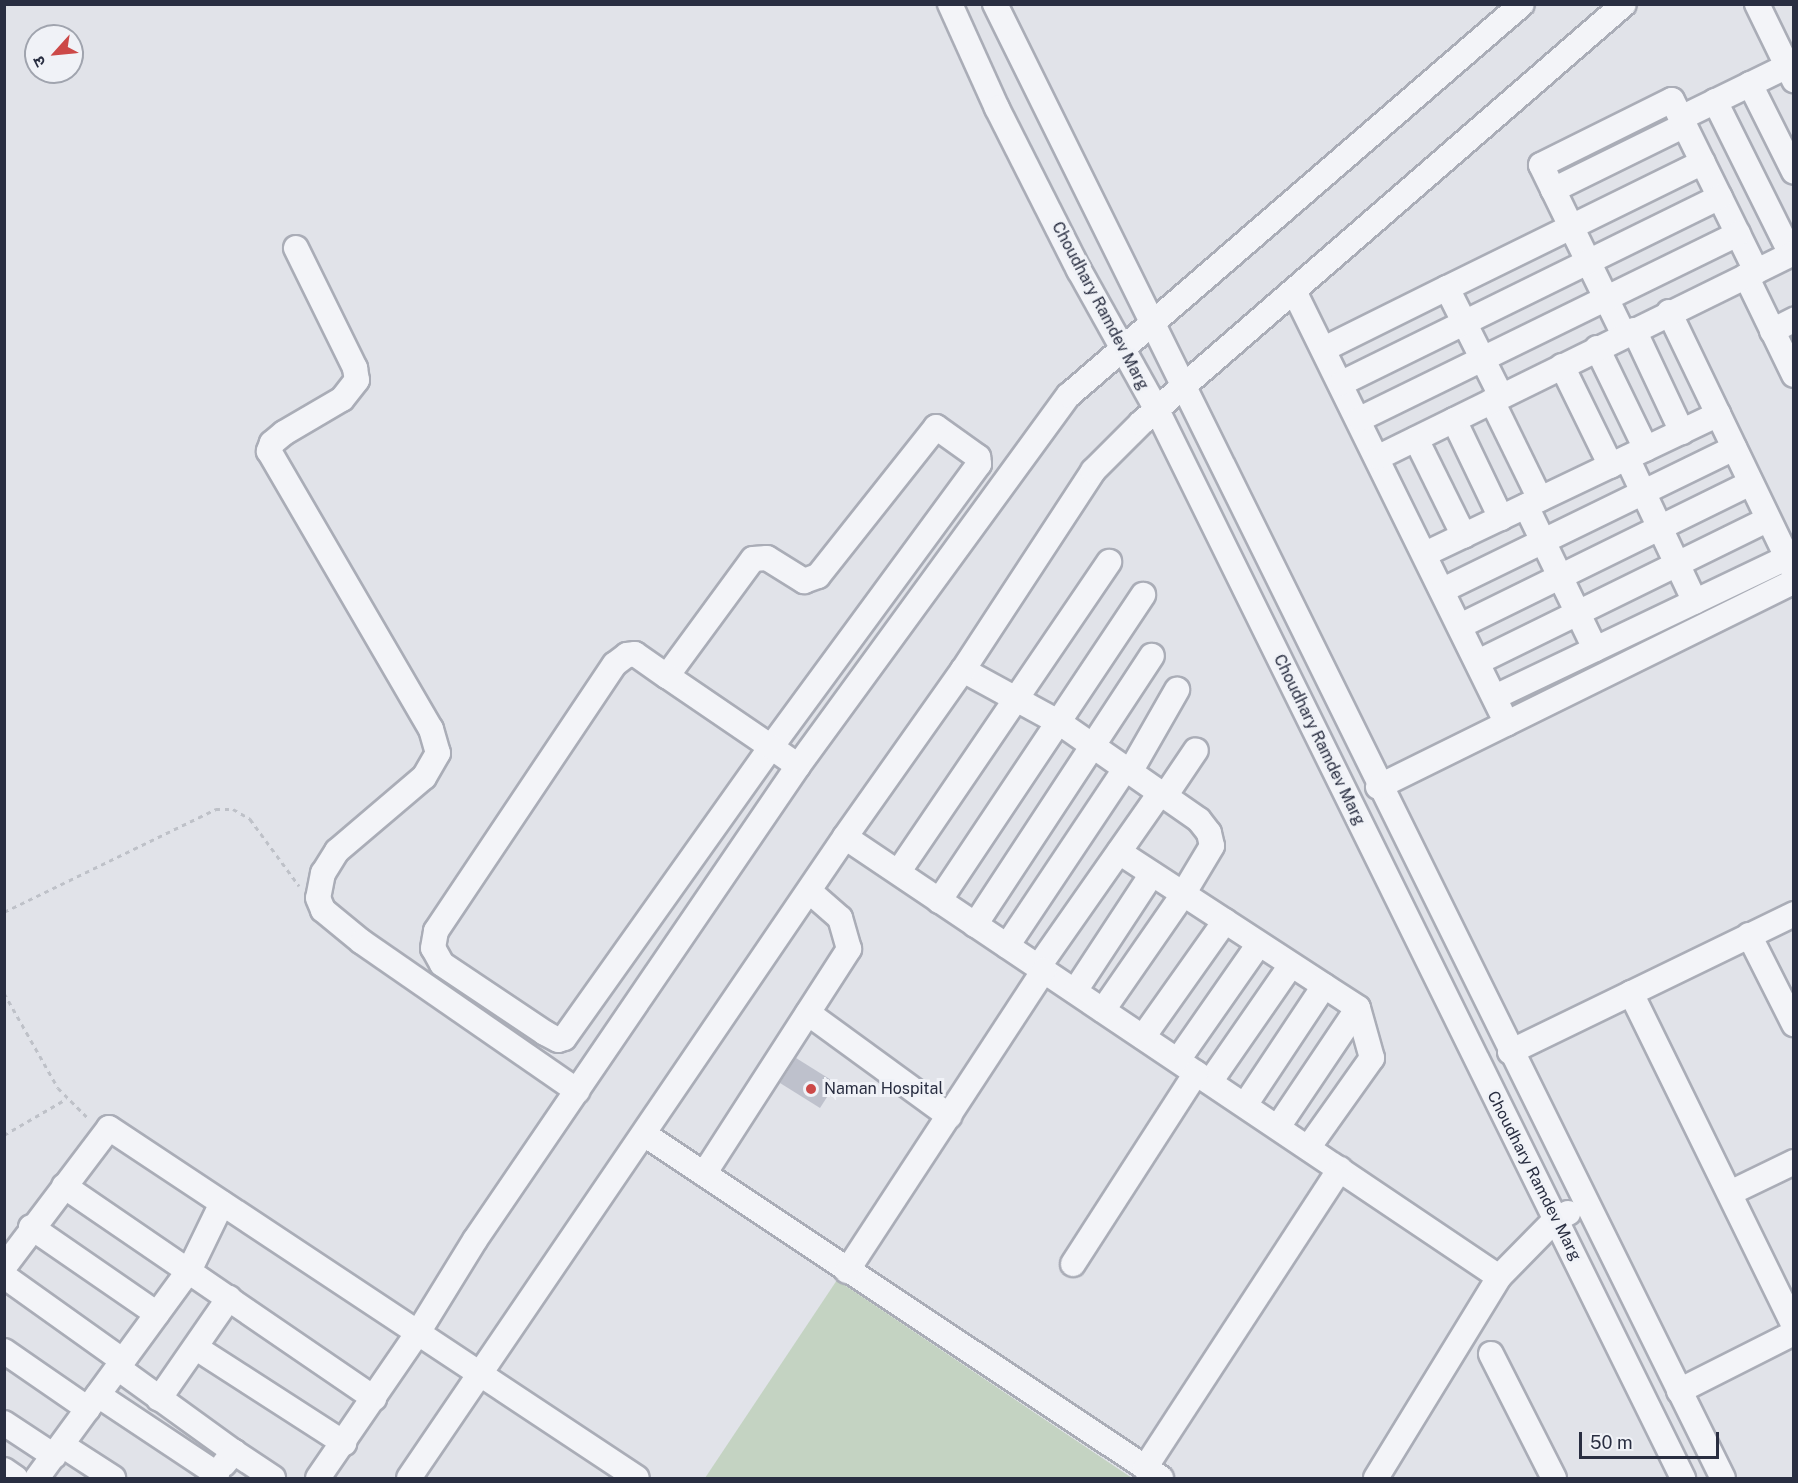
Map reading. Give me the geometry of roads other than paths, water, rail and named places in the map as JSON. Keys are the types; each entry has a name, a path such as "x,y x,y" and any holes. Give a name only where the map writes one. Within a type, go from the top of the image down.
{"street":[{"name":"Choudhary Ramdev Marg","path":"951,4 997,108 1123,350 1157,410 1683,1479"},
{"path":"995,4 1378,786 1723,1479"},
{"path":"318,1479 375,1398 577,1091 798,766 1069,395 1522,4"},
{"path":"409,1479 845,837 963,670 1093,471 1184,386 1624,4"},
{"path":"1682,432 1629,332 1606,298 1553,190 1683,122 1715,101 1750,84 1791,70 1756,4"},
{"path":"1750,84 1794,172"},
{"path":"1379,457 1669,312 1792,254 1715,101"},
{"path":"1683,122 1738,234 1751,273 1783,326 1794,375"},
{"path":"1324,349 1702,162"},
{"path":"1341,383 1720,197"},
{"path":"1360,419 1738,234"},
{"path":"296,248 355,368 357,380 342,399 284,433 272,442 269,451 431,729 438,753 424,777 337,851 323,873 318,898 323,910 362,942 577,1091"},
{"path":"1447,288 1483,359 1533,502 1543,541 1595,650"},
{"path":"1294,291 1379,457 1507,723"},
{"path":"1495,697 1695,602 1790,565 1669,312"},
{"path":"1597,348 1628,458 1695,602"},
{"path":"1562,366 1628,458"},
{"path":"1425,554 1718,414"},
{"path":"1454,420 1501,518"},
{"path":"667,676 753,559 766,558 804,581 818,576 933,429 940,427 975,454 979,464 771,747 564,1038 558,1040 545,1033 442,964 433,948 436,931 615,664 632,653 667,676 771,747 798,766"},
{"path":"1416,439 1464,536"},
{"path":"1443,590 1734,448"},
{"path":"1460,626 1751,483"},
{"path":"1478,662 1768,519"},
{"path":"899,871 1109,562"},
{"path":"1378,786 1794,581"},
{"path":"939,901 1060,723 1143,595"},
{"path":"975,925 1152,656"},
{"path":"963,670 1060,723 1198,820 1209,833 1212,846 1182,896 1103,1010"},
{"path":"1007,946 1128,770 1177,690"},
{"path":"847,1271 949,1116 1041,968 1119,852 1196,750"},
{"path":"845,837 899,871 939,901 1499,1277"},
{"path":"1119,852 1182,896 1225,921 1358,1008 1372,1058 1308,1148"},
{"path":"1075,991 1152,874"},
{"path":"704,1174 849,949 840,918 809,891"},
{"path":"1510,1052 1794,914"},
{"path":"1143,1037 1225,921"},
{"path":"1749,935 1794,1024"},
{"path":"1073,1264 1195,1072 1259,944"},
{"path":"1195,1072 1292,964"},
{"path":"1245,1105 1324,986"},
{"path":"1631,993 1794,1326"},
{"path":"1278,1128 1358,1008"},
{"path":"808,1013 949,1116"},
{"path":"4,1267 31,1227 104,1131 115,1131 419,1331 637,1479"},
{"path":"644,1134 1153,1473 1340,1169"},
{"path":"1730,1193 1794,1162"},
{"path":"64,1186 190,1269 375,1398"},
{"path":"37,1479 190,1269 222,1203"},
{"path":"1376,1479 1499,1277 1555,1220 1586,1204"},
{"path":"31,1227 157,1314"},
{"path":"4,1276 120,1364 159,1399 273,1479"},
{"path":"159,1399 198,1349 229,1298"},
{"path":"1679,1391 1794,1334"},
{"path":"198,1349 344,1443"},
{"path":"4,1351 216,1476 234,1452"},
{"path":"1491,1354 1554,1479"},
{"path":"4,1423 112,1479"},
{"path":"4,1470 16,1479"}],"place":[{"name":"Naman Hospital","path":"811,1089"}]}
